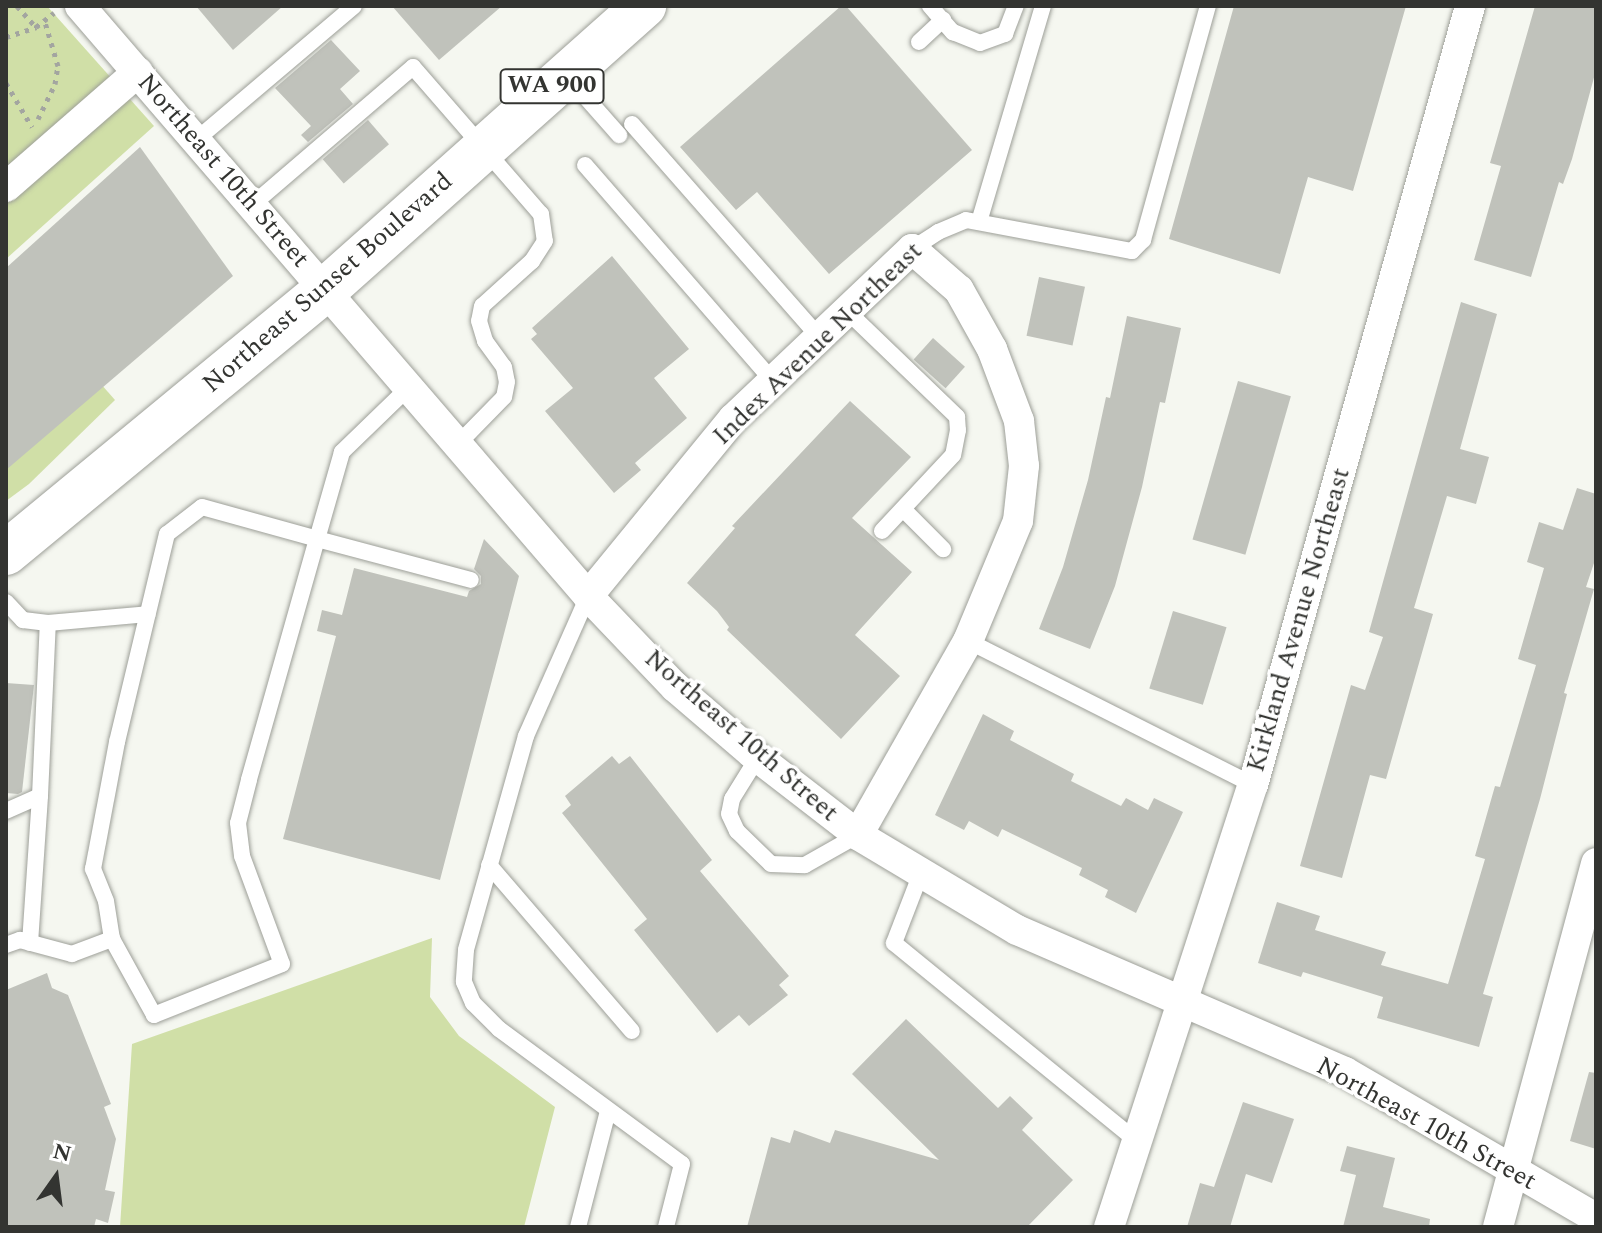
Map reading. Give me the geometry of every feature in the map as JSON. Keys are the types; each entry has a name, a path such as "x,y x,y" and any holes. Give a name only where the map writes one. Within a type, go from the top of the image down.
{"main road":[{"name":"Northeast Sunset Boulevard","path":"6,553 324,291 644,6"}],"street":[{"name":"Northeast 10th Street","path":"80,6 588,596 675,687 758,757 858,835 1017,930 1183,1005 1345,1072 1511,1172 1596,1218"},
{"name":"Kirkland Avenue Northeast","path":"1109,1227 1253,785 1470,6"},
{"path":"6,187 138,72"},
{"path":"858,835 968,641 1018,521 1024,466 1019,421 992,349 959,290 912,249"},
{"name":"Index Avenue Northeast","path":"588,596 733,419 912,249"},
{"path":"1498,1227 1596,863"}],"lane":[{"path":"196,140 354,6"},
{"path":"930,6 953,32 980,43 1005,34 1016,6"},
{"path":"979,222 1043,6"},
{"name":"Index Avenue Northeast","path":"912,249 966,220 1132,251 1143,240 1208,6"},
{"path":"919,42 943,20"},
{"path":"1005,34 1029,55"},
{"path":"252,205 413,67 541,214 545,241 532,261 482,306 479,321 485,341 504,367 507,382 504,397 457,445"},
{"path":"566,74 626,129 819,337"},
{"path":"585,165 773,381"},
{"path":"847,311 957,417 953,455 882,531"},
{"path":"407,389 342,452 317,539 238,823 242,856 282,964 154,1015 112,939 106,901 93,869 117,742 167,534 202,507 317,539 471,580"},
{"path":"903,509 943,549"},
{"name":"Index Avenue Northeast","path":"588,596 526,736 466,950 464,982 473,1003 499,1029 682,1164 666,1227"},
{"path":"6,602 23,620 48,623 148,614"},
{"path":"30,943 48,623"},
{"path":"968,641 1253,785"},
{"path":"758,757 732,799 729,814 737,831 771,864 805,865 858,835"},
{"path":"6,811 40,796"},
{"path":"489,865 632,1031"},
{"path":"921,873 894,943 1137,1141"},
{"path":"6,945 20,940 72,954 112,939"},
{"path":"578,1227 608,1111"}],"path":[{"path":"17,6 36,27"},
{"path":"6,37 45,22 61,6"},
{"path":"22,137 33,129 55,84 58,66 45,22"},
{"path":"6,83 33,129"}],"green space":[{"path":"6,6 47,6 154,126 6,259"},
{"path":"6,276 115,400 29,484 6,501"},
{"path":"432,938 430,997 459,1036 555,1107 524,1227 120,1227 132,1044"}],"building":[{"path":"196,6 283,6 233,50"},
{"path":"392,6 502,6 439,60"},
{"path":"841,6 846,6 972,150 829,274 757,192 736,210 680,147"},
{"path":"1234,6 1406,6 1353,191 1308,177 1280,274 1169,239"},
{"path":"1535,6 1596,6 1596,70 1572,159 1563,184 1559,182 1531,277 1474,260 1501,166 1490,163"},
{"path":"331,40 360,71 340,89 353,104 308,142 301,135 311,126 275,88"},
{"path":"368,120 389,144 344,184 323,159"},
{"path":"140,147 233,276 6,470 6,268"},
{"path":"612,256 689,349 654,378 687,418 635,463 641,470 614,493 545,411 573,388 531,339 537,334 532,328"},
{"path":"1039,277 1085,287 1072,345 1027,336"},
{"path":"1461,302 1497,314 1460,449 1489,457 1476,504 1447,496 1414,608 1433,614 1386,779 1370,775 1342,878 1300,866 1351,685 1365,690 1383,637 1369,632"},
{"path":"1127,316 1181,328 1165,403 1160,402 1142,487 1115,586 1090,649 1039,629 1063,567 1088,480 1106,397 1110,398"},
{"path":"933,338 965,367 946,388 914,360"},
{"path":"1238,381 1291,396 1245,555 1193,540"},
{"path":"850,401 911,457 852,518 912,572 855,635 900,676 841,739 727,630 729,627 717,611 687,583 735,528 732,526"},
{"path":"1577,488 1596,494 1596,557 1586,587 1594,589 1564,693 1567,694 1540,799 1483,994 1493,997 1479,1047 1377,1018 1383,997 1303,972 1301,977 1258,963 1277,902 1320,916 1315,930 1386,952 1381,965 1448,984 1485,859 1475,856 1495,786 1500,787 1536,665 1518,659 1544,568 1527,562 1539,522 1563,530"},
{"path":"484,539 519,576 440,880 283,839 336,636 317,631 322,610 342,615 354,568 467,597 469,591 481,584 481,576 474,569"},
{"path":"1173,611 1227,627 1203,705 1149,688"},
{"path":"6,683 34,685 22,792 18,794 6,793"},
{"path":"983,714 1014,731 1010,740 1074,774 1071,781 1121,806 1126,798 1148,810 1154,798 1183,812 1136,913 1105,897 1108,890 1079,875 1082,868 1002,829 998,837 969,821 964,830 935,815"},
{"path":"612,756 619,764 630,756 712,860 700,871 789,976 779,985 788,995 749,1026 739,1015 717,1033 634,930 647,919 562,813 571,805 565,796"},
{"path":"47,973 52,988 68,995 111,1104 104,1107 116,1139 105,1190 115,1192 108,1223 96,1219 94,1227 6,1227 6,990"},
{"path":"906,1019 998,1108 1010,1096 1033,1118 1022,1130 1073,1180 1027,1227 747,1227 771,1137 790,1143 794,1130 830,1143 835,1130 939,1160 852,1074"},
{"path":"1589,1072 1596,1073 1596,1149 1570,1141"},
{"path":"1243,1102 1294,1119 1272,1183 1246,1174 1230,1227 1187,1227 1200,1183 1214,1187"},
{"path":"1347,1146 1395,1158 1383,1207 1430,1219 1429,1227 1343,1227 1356,1175 1340,1171"}]}
